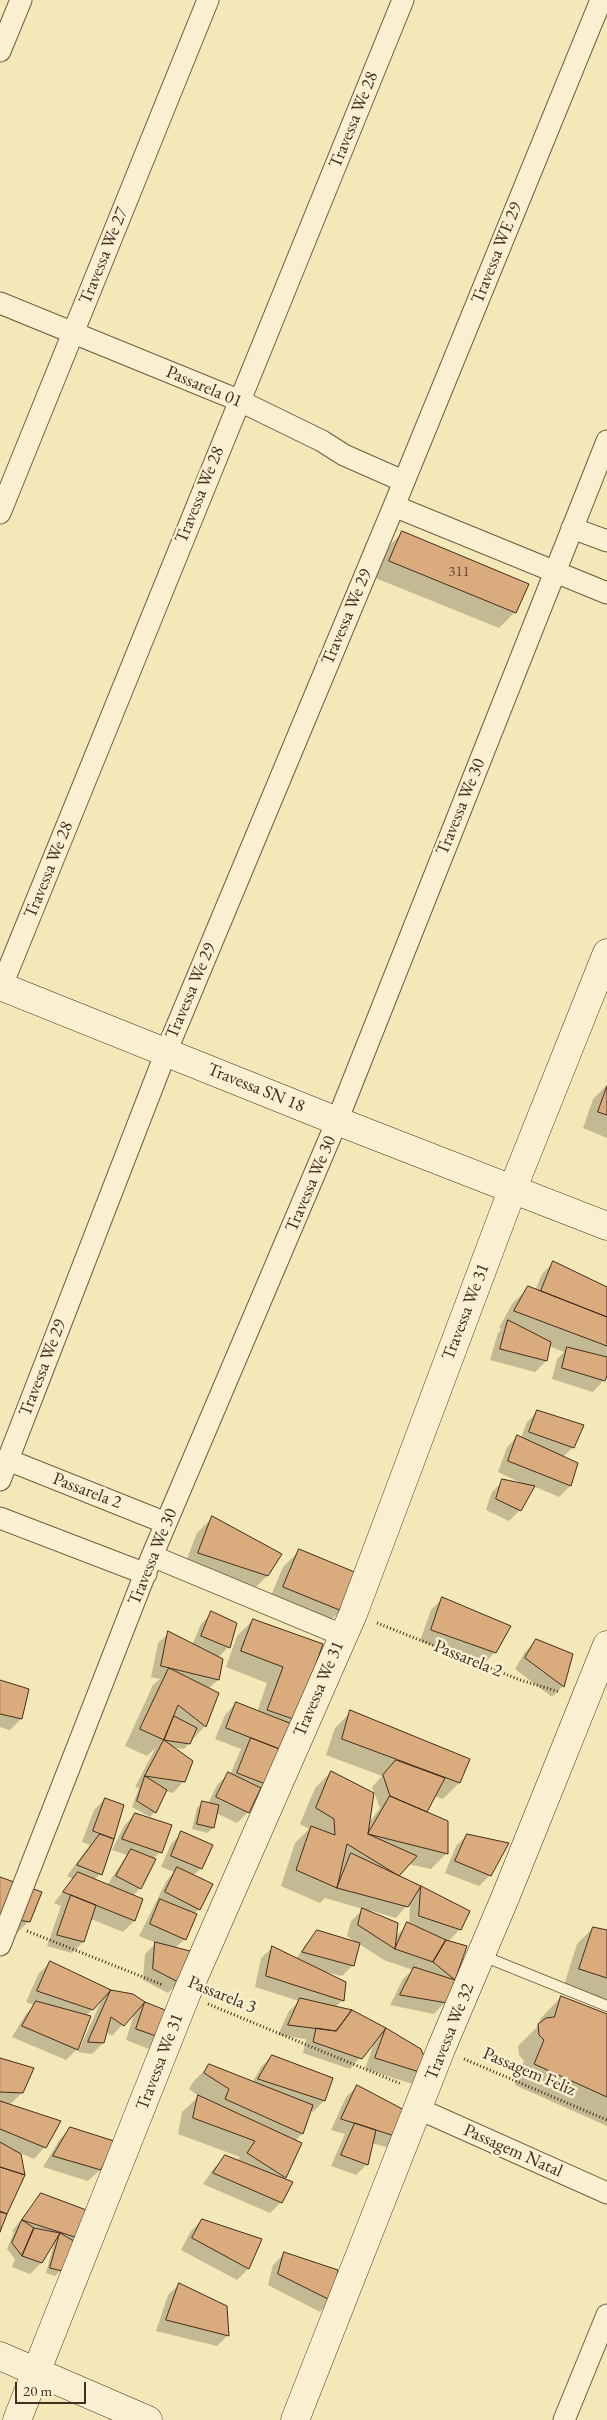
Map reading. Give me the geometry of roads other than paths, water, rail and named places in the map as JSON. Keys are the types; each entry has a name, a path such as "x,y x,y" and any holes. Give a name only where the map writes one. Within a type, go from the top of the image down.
{"main road":[{"name":"Travessa We 31","path":"17,2420 186,1995 348,1625 513,1188 607,953"},
{"name":"Travessa SN 18","path":"1,987 337,1121 513,1188"},
{"path":"513,1188 607,1226"},
{"name":"Travessa We 32","path":"295,2420 441,2049 607,1645"},
{"path":"0,2356 148,2420"}],"street":[{"path":"0,51 21,0"},
{"name":"Travessa We 27","path":"0,513 208,0"},
{"name":"Travessa We 28","path":"1,987 238,400 403,0"},
{"name":"Travessa WE 29","path":"394,506 601,0"},
{"name":"Passarela 01","path":"0,303 238,400 322,441 344,455 403,481"},
{"name":"Travessa We 30","path":"0,1945 166,1522 337,1121 607,441"},
{"path":"394,506 607,593"},
{"name":"Travessa We 29","path":"0,1480 166,1052 394,506"},
{"path":"572,528 607,541"},
{"name":"Passarela 2","path":"8,1460 166,1522"},
{"path":"0,1518 348,1625"},
{"name":"Passagem Natal","path":"422,2101 607,2193"},
{"path":"564,2420 607,2315"}],"lane":[{"path":"481,1955 607,2006"}]}
